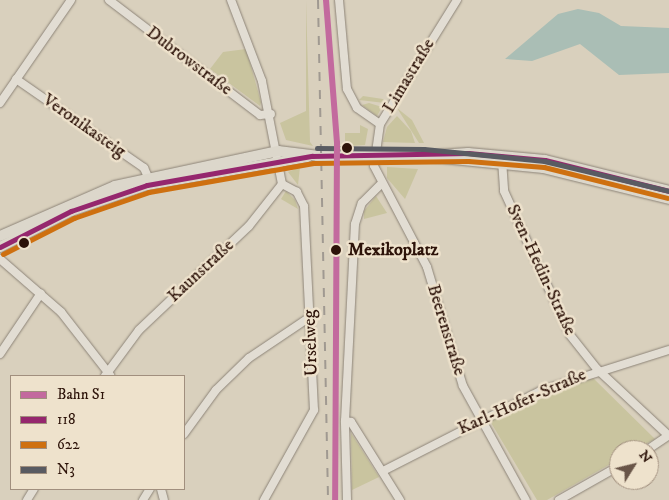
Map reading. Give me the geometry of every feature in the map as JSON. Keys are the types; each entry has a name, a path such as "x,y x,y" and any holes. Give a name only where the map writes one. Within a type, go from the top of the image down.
{"main road":[{"path":"0,236 79,199 148,177 278,151 312,156 423,156 502,160 592,168 669,191"},
{"path":"0,247 51,220 130,190 199,173 312,156"},
{"path":"502,160 588,176 669,199"}],"street":[{"path":"0,103 71,0"},
{"name":"Dubrowstraße","path":"108,0 260,115 271,114"},
{"path":"231,0 250,41 271,114 282,184"},
{"path":"339,0 347,89 357,108 380,124"},
{"name":"Limastraße","path":"373,156 380,124 456,0"},
{"name":"Veronikasteig","path":"16,79 144,168 148,177"},
{"name":"Beerenstraße","path":"373,156 380,186 419,248 456,368 479,419 526,500"},
{"name":"Sven-Hedin-Straße","path":"502,160 504,191 548,292 570,335 597,369 669,436"},
{"name":"Urselweg","path":"264,500 314,410 304,206 297,192 282,184"},
{"name":"Kaunstraße","path":"108,375 140,330 249,226 282,184"},
{"path":"347,500 345,421 355,224 362,203 380,186"},
{"path":"0,259 41,293 108,375"},
{"path":"0,354 41,293"},
{"path":"185,433 216,390 248,358 310,317"},
{"name":"Karl-Hofer-Straße","path":"383,471 479,419 597,369 669,350"},
{"path":"345,421 350,422 400,500"},
{"path":"560,500 609,472"}],"shaded area":[{"path":"306,0 310,142 313,146 286,140 280,123 306,111"},
{"path":"578,9 599,13 621,26 669,28 669,73 619,75 580,44 532,61 505,59 558,14"},
{"path":"246,49 261,102 260,106 210,69 223,52"},
{"path":"363,96 383,99 385,103 359,100"},
{"path":"369,103 382,107 377,116 362,105"},
{"path":"397,108 412,120 424,143 419,143"},
{"path":"397,116 411,131 415,143 383,142 387,127"},
{"path":"360,125 368,129 365,145 339,147 345,143 345,133 360,133"},
{"path":"300,167 298,185 288,172"},
{"path":"387,167 418,169 405,199 387,178"},
{"path":"286,191 295,200 298,209 281,199"},
{"path":"376,196 387,213 364,219 364,211"},
{"path":"592,377 655,439 609,440 609,465 547,500 537,500 490,421"},
{"path":"351,433 379,477 352,490"}],"railway":[{"path":"318,0 328,500"}],"rail line":[{"name":"S1","path":"326,0 337,143 335,500"}],"transit line":[{"name":"N3","path":"317,148 424,149 544,161 669,191"},
{"name":"118","path":"0,247 71,211 147,185 312,156 468,153 545,160 669,191"},
{"name":"622","path":"3,254 74,218 149,192 313,163 468,161 544,167 667,198"}],"place":[{"name":"Mexikoplatz","path":"336,250"}]}
